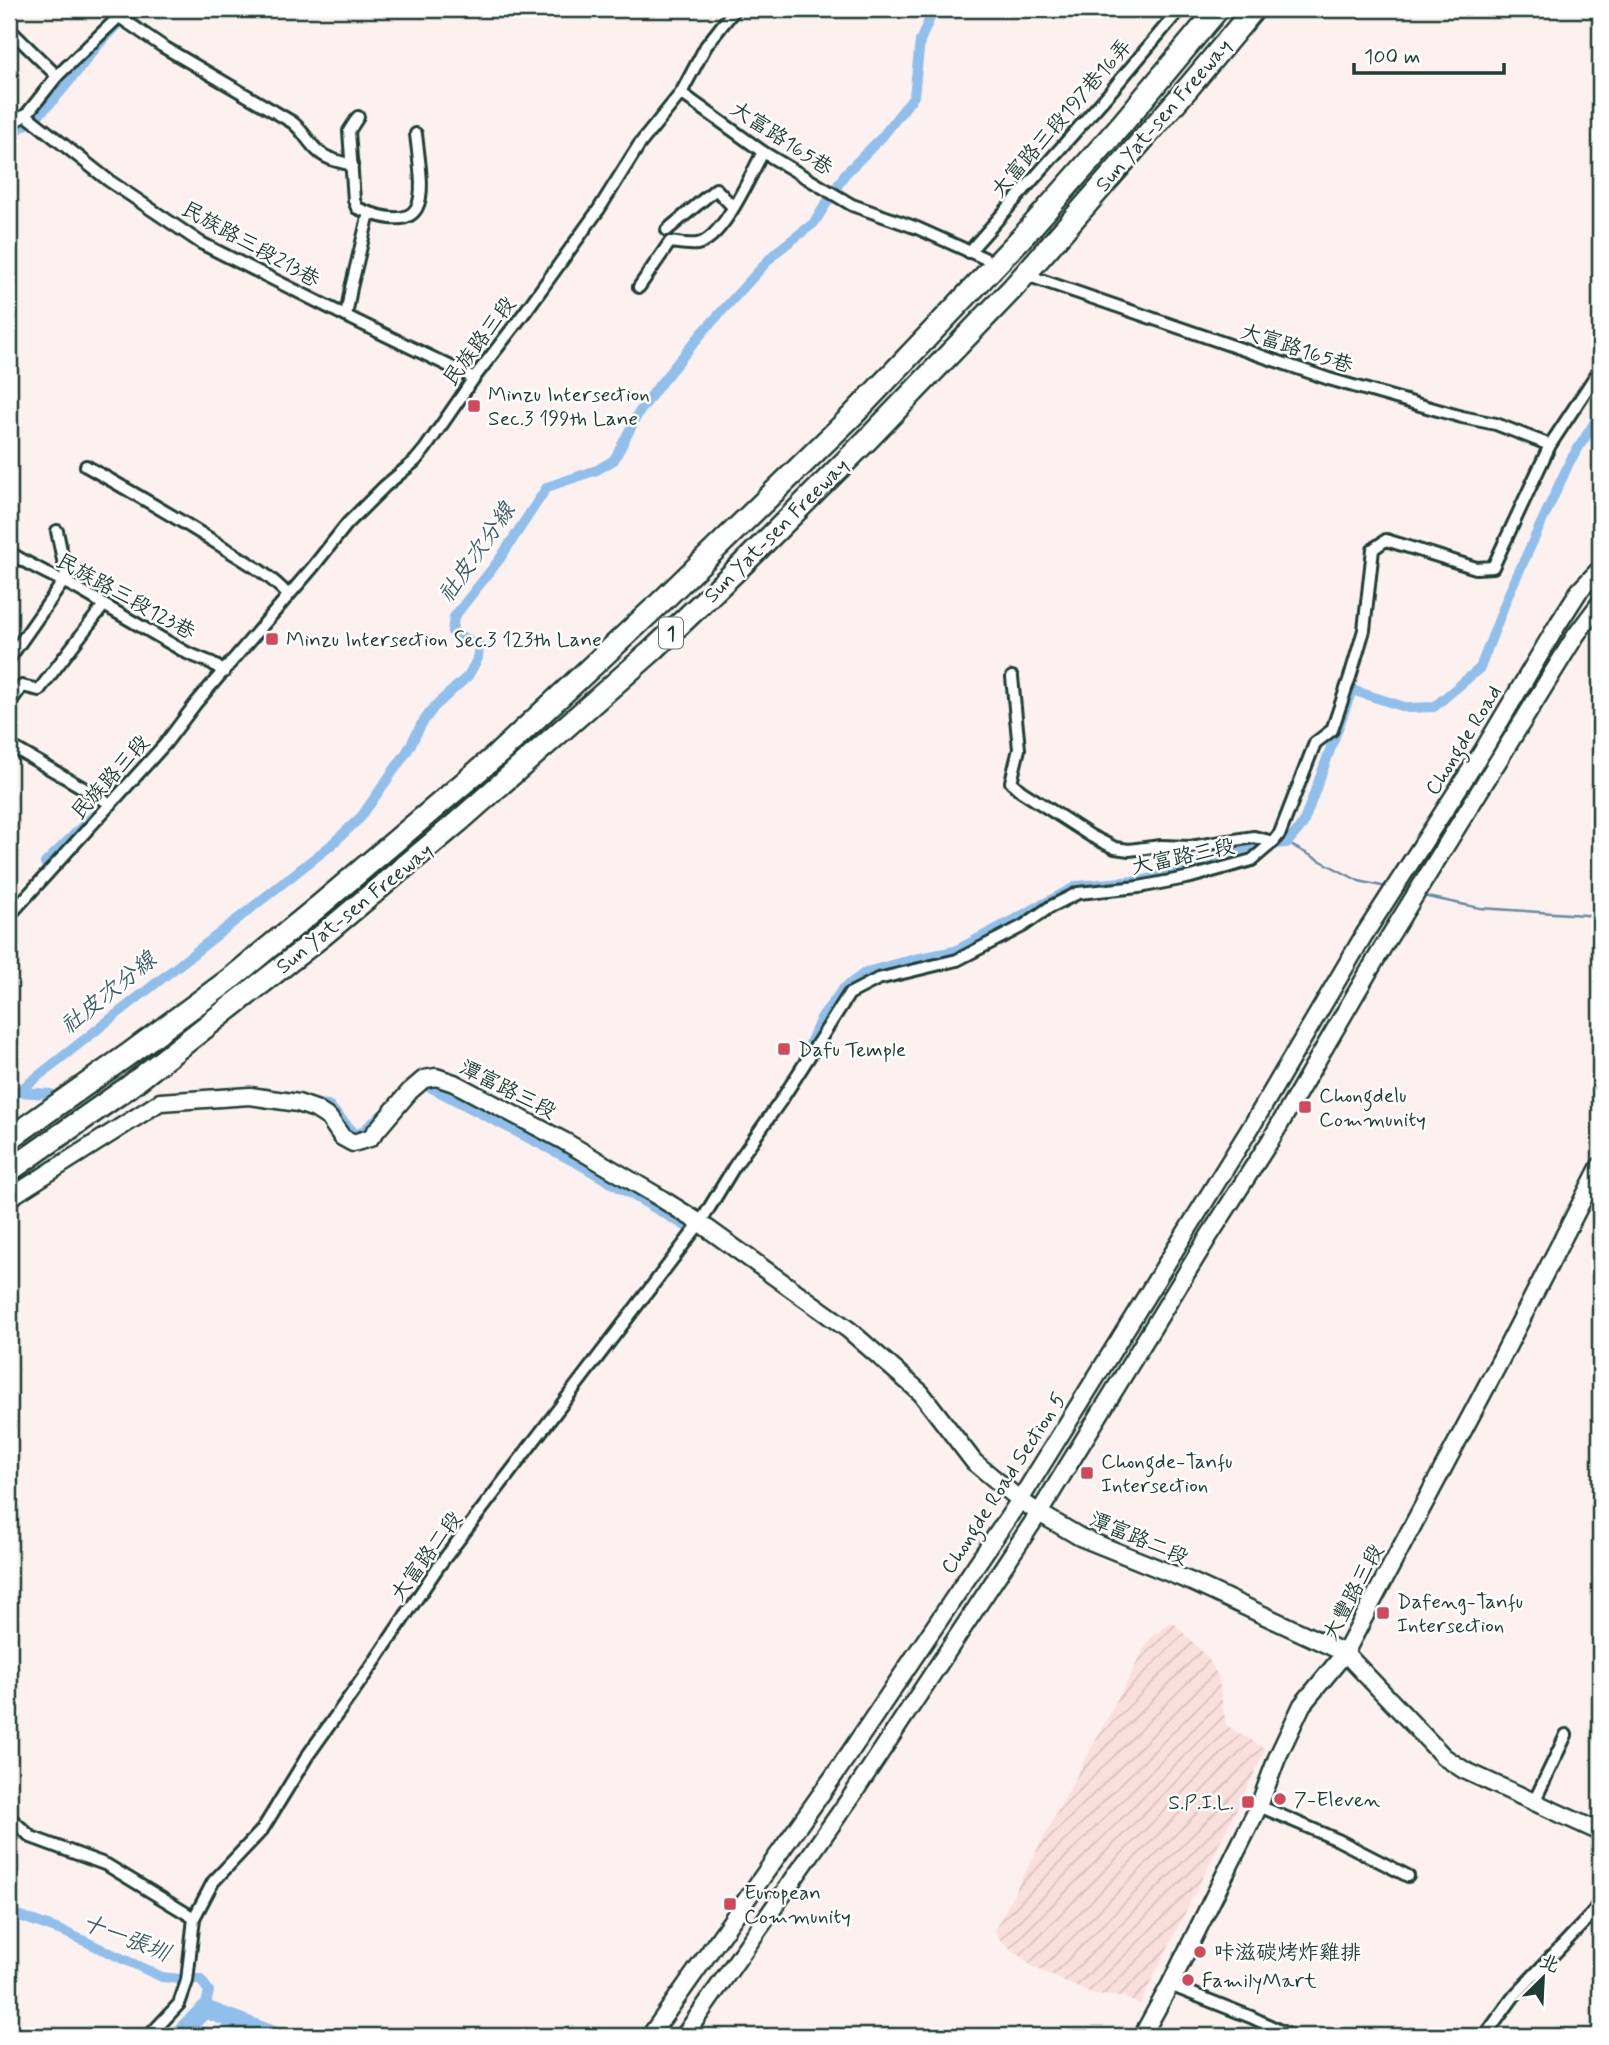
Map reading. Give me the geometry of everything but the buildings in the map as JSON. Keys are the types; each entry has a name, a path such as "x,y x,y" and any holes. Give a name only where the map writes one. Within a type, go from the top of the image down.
{"highway":[{"name":"Sun Yat-sen Freeway","path":"9,1139 140,1046 259,955 498,754 651,612 852,416 1017,242 1219,9"},
{"name":"Sun Yat-sen Freeway","path":"9,1171 130,1086 323,936 653,650 851,456 1013,288 1254,9"}],"street":[{"name":"民族路三段","path":"9,916 165,744 196,703 347,524 415,461 599,209 639,145 681,93 706,46 735,9"},
{"name":"大富路三段197巷16弄","path":"969,251 1180,9"},
{"path":"9,124 26,115 57,76 122,12 162,46 292,121 301,128 318,152 336,162 352,164"},
{"path":"9,29 57,76"},
{"name":"大富路165巷","path":"681,93 763,152 852,205 917,228 984,258"},
{"name":"民族路三段213巷","path":"26,115 108,180 201,243 474,378"},
{"path":"358,117 349,131 354,200 357,208 369,213 397,218 411,215 417,209 421,198 416,135"},
{"path":"639,287 670,242 699,244 718,233 763,152"},
{"path":"667,230 716,189 733,207"},
{"path":"346,316 369,213"},
{"name":"大富路165巷","path":"1035,278 1340,383 1496,424 1550,444"},
{"name":"大富路三段","path":"700,1223 849,994 878,979 957,960 1023,926 1050,907 1078,893 1139,887 1191,877 1252,860 1273,842 1280,833 1315,743 1332,730 1364,629 1373,549 1386,540 1476,568 1493,568 1550,444 1600,369"},
{"path":"86,466 174,516 250,564 288,595"},
{"path":"9,659 66,583 57,531"},
{"name":"民族路三段123巷","path":"9,552 28,565 93,596 104,605 224,672"},
{"name":"Chongde Road","path":"1364,935 1482,752 1558,624 1579,592 1600,569"},
{"name":"Chongde Road","path":"1039,1513 1270,1141 1383,947 1576,635 1600,603"},
{"path":"9,704 22,686 39,690 104,605"},
{"path":"1012,677 1018,750 1011,782 1091,836 1115,848 1129,849 1190,847 1254,837 1273,842"},
{"path":"9,745 111,804"},
{"name":"Chongde Road Section 5","path":"650,2036 838,1770 1020,1500 1251,1127 1364,935"},
{"name":"潭富路三段","path":"9,1198 160,1102 250,1096 298,1103 329,1118 342,1137 353,1143 370,1138 410,1091 424,1079 436,1077 454,1083 564,1141 700,1223"},
{"name":"大豐路三段","path":"1142,2036 1259,1806 1277,1758 1302,1705 1345,1653 1600,1166"},
{"name":"潭富路二段","path":"700,1223 849,1330 921,1393 974,1462 1039,1513 1080,1537 1192,1582 1345,1653 1444,1756 1464,1770 1600,1832"},
{"name":"大富路二段","path":"149,2036 179,2004 187,1981 194,1918 213,1882 262,1830 308,1755 439,1567 700,1223"},
{"path":"684,2036 855,1791 1039,1513"},
{"path":"1534,1802 1566,1735"},
{"path":"1259,1806 1338,1840 1408,1876"},
{"path":"9,1817 31,1837 107,1866 194,1918"},
{"path":"1485,2036 1514,1996 1592,1914 1600,1901"},
{"path":"1170,1985 1291,2036"}],"shaded area":[{"path":"1172,1621 1208,1658 1218,1676 1226,1725 1266,1749 1140,2004 1122,1997 1094,1995 1033,1967 998,1938 995,1929 1149,1640"}],"waterway":[{"path":"9,134 39,114 65,87 100,43 136,9"},
{"name":"社皮次分線","path":"9,1099 330,846 361,817 408,750 434,707 468,676 478,658 479,645 452,632 454,617 499,560 547,487 597,470 614,460 638,414 702,333 775,253 814,223 845,174 882,137 914,96 920,41 934,9"},
{"path":"802,1062 821,1018 843,989 866,972 955,951 1077,886 1145,880 1251,846 1287,843 1303,824 1352,690 1408,708 1434,707 1480,668 1509,593 1570,461 1600,414"},
{"path":"45,863 92,817"},
{"path":"1287,843 1359,881 1386,887"},
{"path":"1423,896 1480,908 1600,916"},
{"path":"417,1087 422,1083 577,1163 694,1231 698,1226"},
{"path":"18,1092 51,1094"},
{"path":"311,1103 328,1105 357,1136 385,1112"},
{"name":"十一張圳","path":"9,1912 67,1933 162,1977 200,1979 209,1991 205,2009"},
{"path":"177,2036 205,2009 276,2036"}],"place":[{"name":"Minzu Intersection Sec.3 199th Lane","path":"474,406"},
{"name":"Minzu Intersection Sec.3 123th Lane","path":"272,639"},
{"name":"Dafu Temple","path":"784,1049"},
{"name":"Chongdelu Community","path":"1305,1107"},
{"name":"Chongde-Tanfu Intersection","path":"1087,1473"},
{"name":"Dafeng-Tanfu Intersection","path":"1383,1613"},
{"name":"7-Eleven","path":"1280,1799"},
{"name":"S.P.I.L.","path":"1248,1802"},
{"name":"European Community","path":"730,1904"},
{"name":"咔滋碳烤炸雞排","path":"1200,1952"},
{"name":"FamilyMart","path":"1188,1980"}]}
